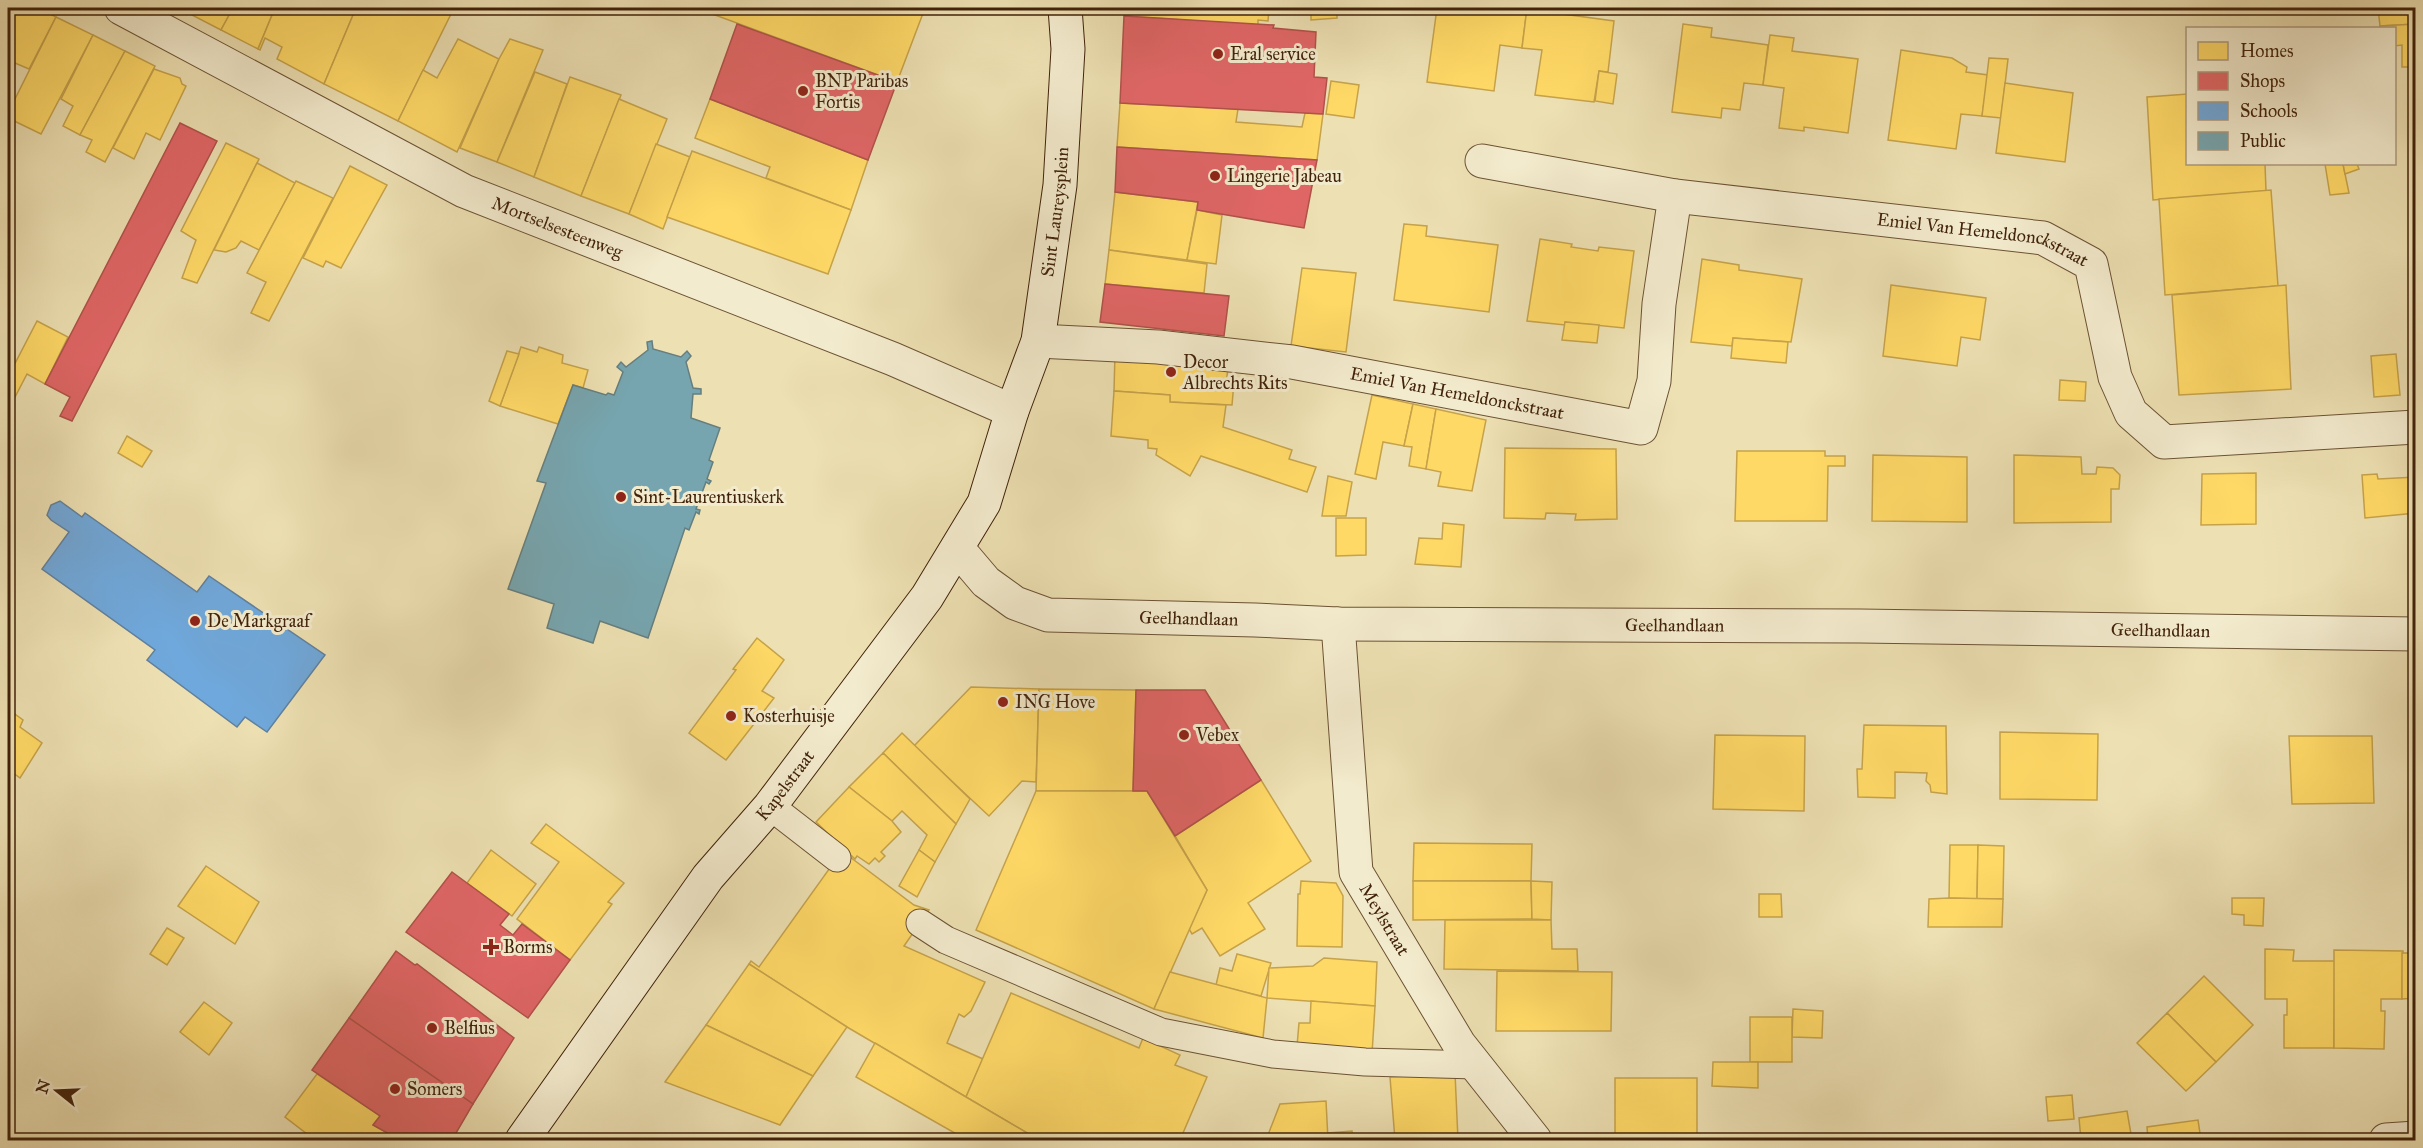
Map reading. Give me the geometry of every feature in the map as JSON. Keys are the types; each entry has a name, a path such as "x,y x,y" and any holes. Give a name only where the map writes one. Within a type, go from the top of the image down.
{"street":[{"name":"Mortselsesteenweg","path":"121,8 464,191 893,359 1012,411"},
{"name":"Sint Laureysplein","path":"1012,411 1038,341 1060,185 1068,49 1065,8"},
{"name":"Emiel Van Hemeldonckstraat","path":"1482,161 1675,196 2043,238 2091,264 2115,377 2131,413 2164,442 2415,427"},
{"name":"Emiel Van Hemeldonckstraat","path":"1038,341 1158,346 1292,362 1641,428 1654,381 1659,304 1675,196"},
{"name":"Kapelstraat","path":"522,1140 708,877 770,806 927,597 984,503 1012,411"},
{"name":"Geelhandlaan","path":"958,549 987,582 1015,603 1048,615 1338,624 1849,626 2415,634"},
{"name":"Meylstraat","path":"1338,624 1356,872 1459,1044 1535,1140"},
{"path":"2386,1140 2415,1138"}],"lane":[{"path":"770,806 837,858"},
{"path":"920,923 946,940 1161,1032 1273,1053 1365,1062 1476,1065"}],"building: Homes":[{"path":"8,8 15,8 8,23"},
{"path":"15,8 39,8 56,17 29,69 15,63 8,77 8,23"},
{"path":"177,8 193,8 190,14"},
{"path":"193,8 233,8 221,30 190,14"},
{"path":"233,8 275,8 258,49 221,30"},
{"path":"275,8 356,8 324,84 277,59 282,47 265,38 260,50 258,49"},
{"path":"356,8 454,8 398,121 324,84"},
{"path":"696,8 925,8 897,82"},
{"path":"1124,8 1269,8 1268,21 1258,20 1258,25 1124,16"},
{"path":"1311,8 1337,8 1337,18 1311,20"},
{"path":"1437,8 1527,8 1522,48 1500,45 1494,91 1427,82"},
{"path":"1527,8 1548,8 1548,12 1614,21 1608,72 1599,71 1594,102 1535,95 1542,50 1522,48"},
{"path":"2378,8 2416,8 2416,24 2380,26"},
{"path":"56,17 93,35 41,134 8,118 8,113"},
{"path":"1683,24 1712,28 1711,37 1768,45 1763,85 1744,83 1740,110 1722,108 1721,118 1672,112"},
{"path":"2416,24 2416,67 2402,67 2402,45 2396,46 2396,27 2380,26"},
{"path":"93,35 125,51 80,135 63,126 73,106 61,99"},
{"path":"1770,35 1794,38 1792,51 1858,59 1848,133 1804,127 1804,131 1779,128 1784,88 1763,85"},
{"path":"458,39 499,59 457,152 398,121 423,70 437,78"},
{"path":"510,39 543,50 497,162 460,148"},
{"path":"1901,50 1952,58 1967,67 1966,72 1988,75 1982,116 1961,114 1956,149 1888,140"},
{"path":"125,51 155,66 105,162 86,152 92,140 80,135"},
{"path":"1989,58 2008,59 2001,118 1982,116"},
{"path":"154,69 180,78 182,84 186,86 160,140 146,133 134,159 113,148"},
{"path":"1599,71 1617,74 1613,104 1595,101"},
{"path":"535,72 567,84 534,177 497,162"},
{"path":"570,77 621,95 581,196 534,177"},
{"path":"1331,81 1359,85 1354,118 1326,114"},
{"path":"2005,83 2073,93 2065,162 1996,153"},
{"path":"2186,94 2186,165 2265,165 2266,191 2153,200 2147,97"},
{"path":"619,99 667,119 629,214 581,196"},
{"path":"710,99 868,160 851,210 766,178 770,167 695,138"},
{"path":"1120,103 1238,109 1236,122 1302,127 1305,113 1323,114 1317,160 1117,147"},
{"path":"226,143 259,159 197,283 182,278 196,240 181,231"},
{"path":"656,144 690,157 663,229 629,214"},
{"path":"692,151 851,210 828,274 667,217"},
{"path":"257,163 295,183 259,250 241,241 236,248 226,252 214,250"},
{"path":"2325,165 2343,165 2349,193 2330,195"},
{"path":"2343,165 2357,165 2359,169 2345,174"},
{"path":"350,166 387,185 341,268 326,261 323,267 303,258"},
{"path":"296,181 333,198 269,321 251,313 266,282 247,273"},
{"path":"2271,190 2278,286 2165,295 2159,199"},
{"path":"1115,192 1198,202 1187,260 1109,250"},
{"path":"1197,210 1222,215 1216,264 1187,260"},
{"path":"1404,224 1427,226 1426,236 1498,245 1489,312 1394,300"},
{"path":"1540,239 1598,251 1599,247 1634,251 1624,328 1527,321"},
{"path":"1109,250 1207,264 1204,293 1105,284"},
{"path":"1702,259 1739,265 1739,270 1802,279 1791,342 1733,338 1732,346 1691,342"},
{"path":"1302,268 1356,273 1346,352 1291,346"},
{"path":"1891,285 1986,298 1980,340 1961,337 1957,366 1883,356"},
{"path":"2286,285 2291,389 2179,395 2172,295"},
{"path":"37,321 68,337 45,384 27,374 15,397 8,391 8,377"},
{"path":"1565,322 1599,325 1597,343 1562,340"},
{"path":"1733,338 1788,342 1786,363 1731,358"},
{"path":"521,347 537,352 539,347 563,355 562,363 588,370 583,388 573,385 558,424 500,406"},
{"path":"507,351 519,354 500,406 489,401"},
{"name":"Decor Albrechts Rits","path":"1115,354 1229,363 1226,382 1234,382 1232,405 1170,402 1170,395 1114,391"},
{"path":"2396,354 2400,395 2374,397 2371,356"},
{"path":"2060,380 2086,382 2085,401 2059,400"},
{"path":"1114,391 1170,395 1170,402 1226,405 1223,427 1292,450 1289,459 1316,467 1307,492 1201,456 1190,476 1156,455 1157,449 1148,448 1148,440 1111,436"},
{"path":"1372,395 1413,404 1404,446 1383,442 1376,479 1355,474"},
{"path":"1413,404 1436,409 1426,469 1409,466 1412,447 1404,446"},
{"path":"1436,409 1486,420 1472,491 1438,486 1441,472 1426,469"},
{"path":"127,436 152,451 142,467 118,453"},
{"path":"1505,448 1616,449 1617,519 1575,520 1576,514 1546,513 1545,519 1504,518"},
{"path":"1737,451 1825,451 1825,456 1845,456 1845,466 1828,466 1827,521 1735,521"},
{"path":"1873,455 1967,457 1967,522 1872,521"},
{"path":"2014,455 2081,457 2082,474 2096,474 2097,467 2113,468 2120,475 2119,489 2111,489 2111,522 2014,523"},
{"path":"2256,473 2256,524 2201,525 2202,474"},
{"path":"2377,474 2378,479 2416,477 2416,513 2365,518 2362,475"},
{"path":"1328,476 1352,482 1346,516 1322,516"},
{"path":"1336,518 1366,518 1366,555 1336,556"},
{"path":"1443,523 1464,525 1461,567 1415,564 1419,538 1442,539"},
{"name":"Kosterhuisje","path":"757,638 784,660 762,691 774,698 726,760 689,733"},
{"path":"971,687 1039,689 1036,782 1022,781 989,816 914,746"},
{"path":"1039,689 1136,690 1133,791 1036,791"},
{"path":"8,709 23,720 20,727 42,743 20,778 8,769"},
{"path":"1864,725 1946,726 1947,794 1931,792 1930,785 1926,781 1927,773 1895,772 1895,798 1858,797 1857,769 1862,769"},
{"path":"2000,732 2098,734 2097,800 2000,799"},
{"path":"902,733 970,799 956,824 883,753"},
{"path":"1715,735 1805,736 1804,811 1713,809"},
{"path":"2289,736 2372,736 2374,803 2292,804"},
{"path":"883,753 956,824 935,862 919,850 927,835 902,811 892,821 849,787"},
{"path":"1261,780 1311,861 1248,903 1265,929 1220,956 1202,928 1192,934 1189,929 1207,890 1175,836"},
{"path":"849,787 892,821 901,832 881,852 885,856 879,862 875,858 869,864 857,856 855,859 816,822"},
{"path":"1036,791 1147,791 1207,890 1154,1009 976,930"},
{"path":"546,824 624,883 608,902 612,904 570,960 517,919 559,862 531,843"},
{"path":"1414,843 1532,844 1531,881 1413,881"},
{"path":"1950,845 1978,845 1977,899 1949,898"},
{"path":"1978,845 2004,846 2003,899 1977,899"},
{"path":"491,850 536,884 512,916 467,883"},
{"path":"919,850 935,862 917,897 899,886"},
{"path":"842,851 914,905 929,910 904,946 985,982 971,1011 964,1017 959,1014 947,1043 983,1059 966,1097 847,1027 749,964 751,961 759,967"},
{"path":"206,866 259,902 235,944 178,906"},
{"path":"1301,881 1336,883 1343,896 1342,947 1297,946 1298,894 1300,894"},
{"path":"1413,881 1531,881 1532,919 1413,920"},
{"path":"1531,881 1552,882 1551,920 1532,919"},
{"path":"1759,894 1781,894 1782,917 1759,917"},
{"path":"2232,898 2264,898 2263,926 2244,925 2244,915 2232,914"},
{"path":"1929,899 2003,899 2002,927 1928,927"},
{"path":"1445,920 1551,920 1552,949 1577,949 1578,971 1444,969"},
{"path":"167,928 184,938 167,965 150,954"},
{"path":"2265,949 2294,950 2293,961 2335,961 2334,1048 2284,1048 2284,1015 2287,1015 2287,999 2265,999"},
{"path":"2334,950 2403,951 2402,999 2381,999 2381,1011 2385,1011 2384,1049 2334,1048"},
{"path":"2402,953 2416,953 2416,998 2402,999"},
{"path":"1237,954 1271,963 1261,996 1216,985 1220,968 1232,971"},
{"path":"1324,958 1377,962 1375,1006 1267,998 1269,968 1313,966"},
{"path":"749,964 847,1027 813,1076 706,1025"},
{"path":"1497,971 1612,972 1611,1031 1496,1031"},
{"path":"1170,972 1267,998 1263,1038 1154,1009"},
{"path":"2204,976 2253,1025 2216,1062 2167,1013"},
{"path":"1011,993 1139,1048 1143,1038 1180,1055 1175,1065 1207,1077 1180,1140 1039,1140 966,1097"},
{"path":"1311,1001 1375,1006 1372,1054 1297,1046 1299,1023 1310,1023"},
{"path":"204,1002 232,1023 209,1055 180,1032"},
{"path":"1793,1009 1823,1011 1822,1038 1792,1037"},
{"path":"2167,1013 2216,1062 2186,1091 2137,1043"},
{"path":"1750,1017 1792,1017 1792,1062 1750,1062"},
{"path":"706,1025 813,1076 780,1125 665,1082"},
{"path":"875,1043 1039,1140 967,1140 856,1077"},
{"path":"1713,1062 1758,1062 1758,1088 1712,1086"},
{"path":"1455,1073 1458,1140 1395,1140 1390,1077"},
{"path":"317,1074 380,1116 373,1125 400,1140 315,1140 285,1117"},
{"path":"1615,1078 1697,1078 1697,1140 1615,1140"},
{"path":"2072,1095 2074,1119 2048,1121 2046,1097"},
{"path":"1326,1101 1328,1140 1266,1140 1280,1104"},
{"path":"2127,1111 2131,1134 2081,1140 2079,1118"},
{"path":"2198,1120 2201,1140 2148,1140 2147,1127"},
{"path":"1352,1131 1353,1140 1328,1140 1328,1133"}],"building: Shops":[{"name":"Eral service","path":"1124,16 1274,25 1273,28 1316,32 1314,77 1327,78 1323,114 1120,103"},
{"name":"BNP Paribas Fortis","path":"737,24 897,82 868,160 710,99"},
{"path":"180,123 217,141 72,421 60,416 70,397 45,384"},
{"name":"Lingerie Jabeau","path":"1117,147 1317,160 1304,228 1197,210 1198,202 1115,192"},
{"path":"1105,284 1229,296 1224,336 1100,322"},
{"name":"Vebex","path":"1136,690 1205,690 1261,780 1175,836 1147,791 1133,791"},
{"name":"Borms","path":"452,872 509,914 500,925 513,935 522,924 570,960 528,1018 406,932"},
{"name":"Belfius","path":"396,951 415,965 417,964 514,1038 473,1104 349,1018"},
{"name":"Somers","path":"349,1018 473,1104 452,1140 400,1140 373,1125 380,1116 312,1070"}],"building: Schools":[{"path":"2222,8 2297,8 2223,12"},
{"name":"De Markgraaf","path":"60,501 82,517 85,513 197,592 209,576 325,655 267,732 245,717 237,727 147,660 155,650 42,569 69,532 47,515 51,505"}],"building: Public":[{"name":"Sint-Laurentiuskerk","path":"652,341 653,349 681,357 687,351 691,356 686,362 693,388 701,389 701,394 693,394 691,418 720,428 709,460 713,462 707,479 711,481 709,484 706,482 696,509 700,510 699,514 696,512 689,530 685,528 648,638 600,621 593,643 547,628 554,604 508,589 546,483 537,481 573,385 606,395 608,393 614,395 623,372 617,367 621,362 626,367 648,350 647,342"}],"place":[{"name":"Eral service","path":"1218,54"},
{"name":"BNP Paribas Fortis","path":"803,91"},
{"name":"Lingerie Jabeau","path":"1215,176"},
{"name":"Decor Albrechts Rits","path":"1171,372"},
{"name":"Sint-Laurentiuskerk","path":"621,497"},
{"name":"De Markgraaf","path":"195,621"},
{"name":"ING Hove","path":"1003,702"},
{"name":"Kosterhuisje","path":"731,716"},
{"name":"Vebex","path":"1184,735"},
{"name":"Borms","path":"491,947"},
{"name":"Belfius","path":"432,1028"},
{"name":"Somers","path":"395,1089"}]}
